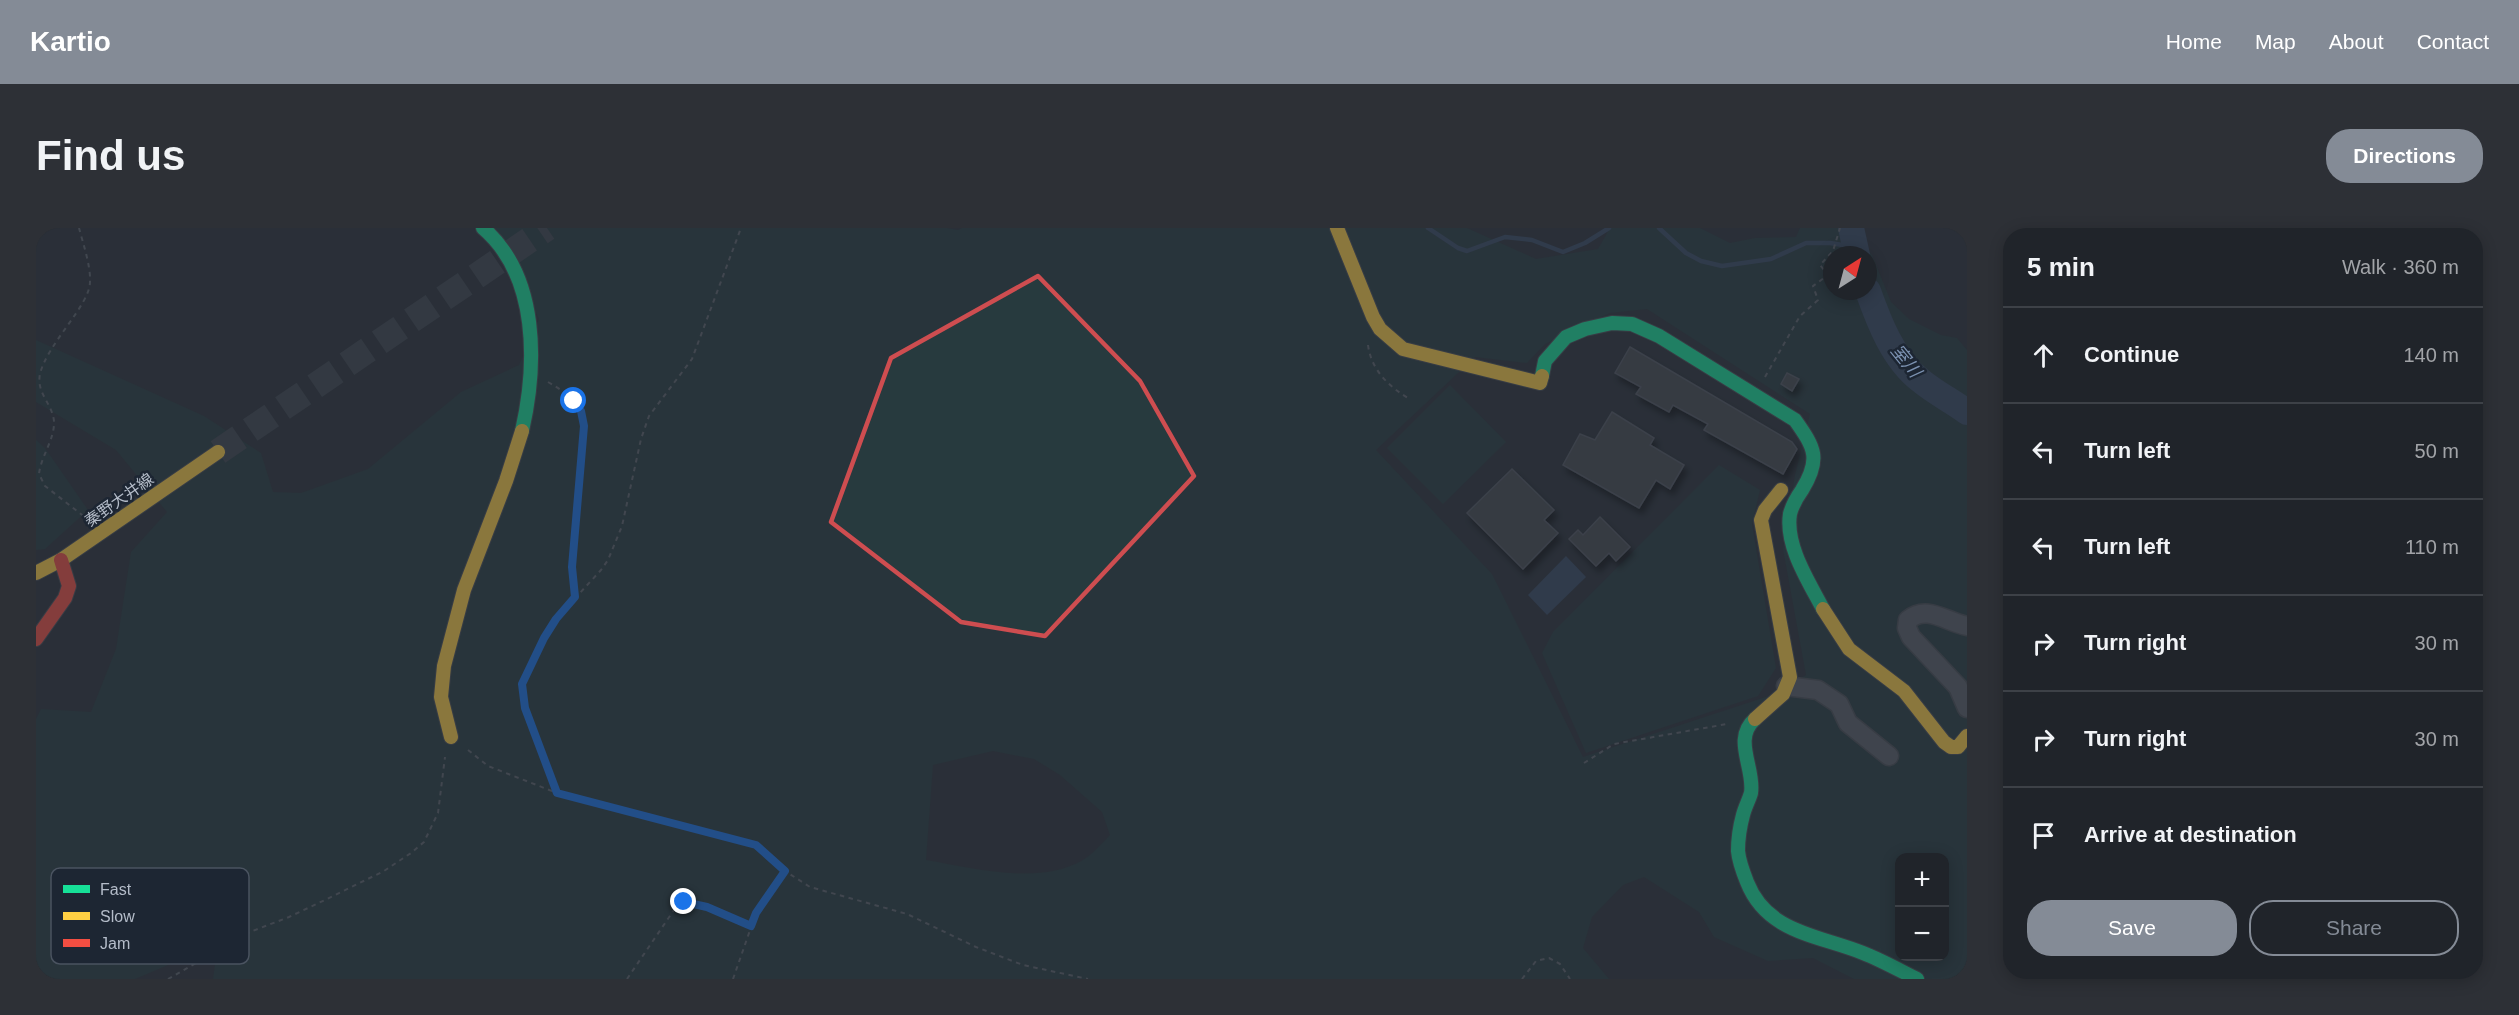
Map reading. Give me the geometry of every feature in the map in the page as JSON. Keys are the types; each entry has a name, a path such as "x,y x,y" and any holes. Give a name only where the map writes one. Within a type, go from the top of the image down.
{"street":[{"path":"451,737 441,697 450,645 457,613 514,459 524,424 529,374 530,327 524,295 504,251 483,228"},
{"path":"1337,228 1375,321 1391,340 1403,349 1540,383 1545,361 1566,337 1585,329 1612,323 1632,324 1659,336 1796,420 1809,436 1815,449 1816,464 1796,501 1790,520 1790,533 1834,632 1848,648 1909,697 1944,742 1951,747 1958,747 1967,736"},
{"name":"秦野大井線","path":"36,573 61,560 218,452"},
{"path":"1796,501 1775,487 1761,520 1790,677 1783,694 1746,727 1744,739 1751,792 1743,815 1738,850 1740,864 1752,895 1760,907 1776,921 1863,953 1917,979"},
{"path":"36,639 65,598 69,586 61,560"},
{"path":"1967,626 1926,612 1917,613 1908,620 1906,628 1911,637 1958,687 1967,708"},
{"path":"1786,686 1818,690 1839,704 1848,723 1889,756"}],"path":[{"path":"79,228 90,281 76,313 46,354 41,371 39,387 52,413 54,423 53,433 39,474 45,486 102,532"},
{"path":"557,793 525,708 522,684 544,638 556,619 602,570 608,560 622,526 641,439 649,416 692,359 741,228"},
{"path":"1755,396 1800,316 1818,300 1813,286 1828,275 1820,265 1833,251 1840,228"},
{"path":"1375,321 1369,329 1368,345 1371,360 1384,379 1408,398"},
{"path":"529,374 560,389 574,401 581,411 584,426 572,567 575,597"},
{"path":"1584,763 1614,744 1725,724 1746,727"},
{"path":"249,932 289,917 384,871 424,842 438,813 446,749 451,737 488,765 557,793 756,845 785,871 810,887 907,914 976,947 1023,965 1088,979"},
{"path":"733,979 756,913 785,871"},
{"path":"627,979 676,907 684,902 707,907 751,926"},
{"path":"1522,979 1536,961 1549,958 1560,964 1570,979"},
{"path":"168,979 194,964"}],"highlighted area":[{"path":"1038,276 1140,381 1194,476 1045,636 961,622 831,522 891,358"}],"green space":[{"path":"495,228 947,228 958,230 962,228 1467,228 1536,259 1598,249 1610,228 1700,228 1730,243 1755,238 1796,237 1800,228 1850,228 1865,246 1823,246 1823,300 1877,300 1877,267 1891,302 1909,319 1941,335 1957,338 1967,350 1967,979 1854,979 1813,958 1768,961 1714,937 1699,912 1644,877 1623,885 1592,917 1583,948 1609,979 213,979 215,964 249,964 249,868 51,868 51,964 171,964 135,979 36,979 36,719 41,709 91,712 116,649 131,552 167,512 116,450 36,402 36,340 204,416 261,453 273,492 301,493 368,469 461,392 519,365 539,319","holes":["1647,309 1810,414 1795,475 1783,549 1806,675 1778,693 1583,757 1492,574 1376,450 1475,357 1527,363 1545,344 1610,313","993,751 1034,759 1060,775 1102,812 1110,835 1094,852 1066,868 1026,874 926,860 933,765"]},
{"path":"1450,385 1506,442 1443,504 1387,448"},
{"path":"36,440 45,448 88,510 45,549 36,550"},
{"path":"1719,465 1760,490 1752,524 1776,668 1758,696 1586,753 1542,653 1553,632"}],"water":[{"path":"1566,556 1586,577 1547,615 1528,595"}],"building":[{"path":"1630,347 1792,442 1797,449 1783,474 1704,430 1708,424 1673,405 1669,412 1636,394 1641,387 1615,373"},
{"path":"1787,373 1799,379 1792,391 1781,384"},
{"path":"1612,412 1654,438 1650,445 1684,465 1670,489 1656,480 1639,508 1563,465 1580,434 1595,440"},
{"path":"1512,469 1554,510 1544,520 1558,533 1523,569 1467,513"},
{"path":"1600,517 1630,547 1616,561 1609,553 1596,566 1569,539 1578,530 1583,535"}],"waterway":[{"path":"1428,228 1458,248 1467,251 1505,237 1532,240 1563,252 1585,243 1609,228"},
{"path":"1659,228 1686,253 1701,261 1722,266 1771,259 1806,243 1849,246"},
{"name":"室川","path":"1851,228 1855,246"},
{"name":"室川","path":"1872,300 1882,327 1902,362 1925,384 1967,412"}],"tunnel":[{"path":"218,452 547,228"}],"traffic: fast":[{"path":"483,228 501,248 515,271 524,296 531,350 530,378 522,431"},
{"path":"1542,376 1545,361 1566,337 1585,329 1612,323 1632,324 1659,336 1795,420 1811,446 1813,462 1812,470 1790,514 1789,526 1799,563 1823,609"},
{"path":"1755,719 1745,735 1751,793 1742,819 1738,851 1744,874 1756,899 1767,912 1796,930 1863,953 1917,979"}],"traffic: slow":[{"path":"1337,228 1373,317 1380,329 1403,349 1540,383 1542,376"},
{"path":"451,737 441,697 444,666 464,590 506,481 522,431"},
{"path":"36,573 61,560 218,452"},
{"path":"1755,719 1783,694 1790,677 1761,520 1765,510 1781,490"},
{"path":"1823,609 1849,649 1904,691 1944,742 1951,747 1958,747 1967,736"}],"traffic: jam":[{"path":"36,639 65,598 69,586 61,560"}],"route":[{"path":"574,401 581,411 584,426 572,567 575,597 556,619 544,638 525,674 522,696 557,793 756,845 785,871 756,913 751,926 707,907 684,902"}]}
